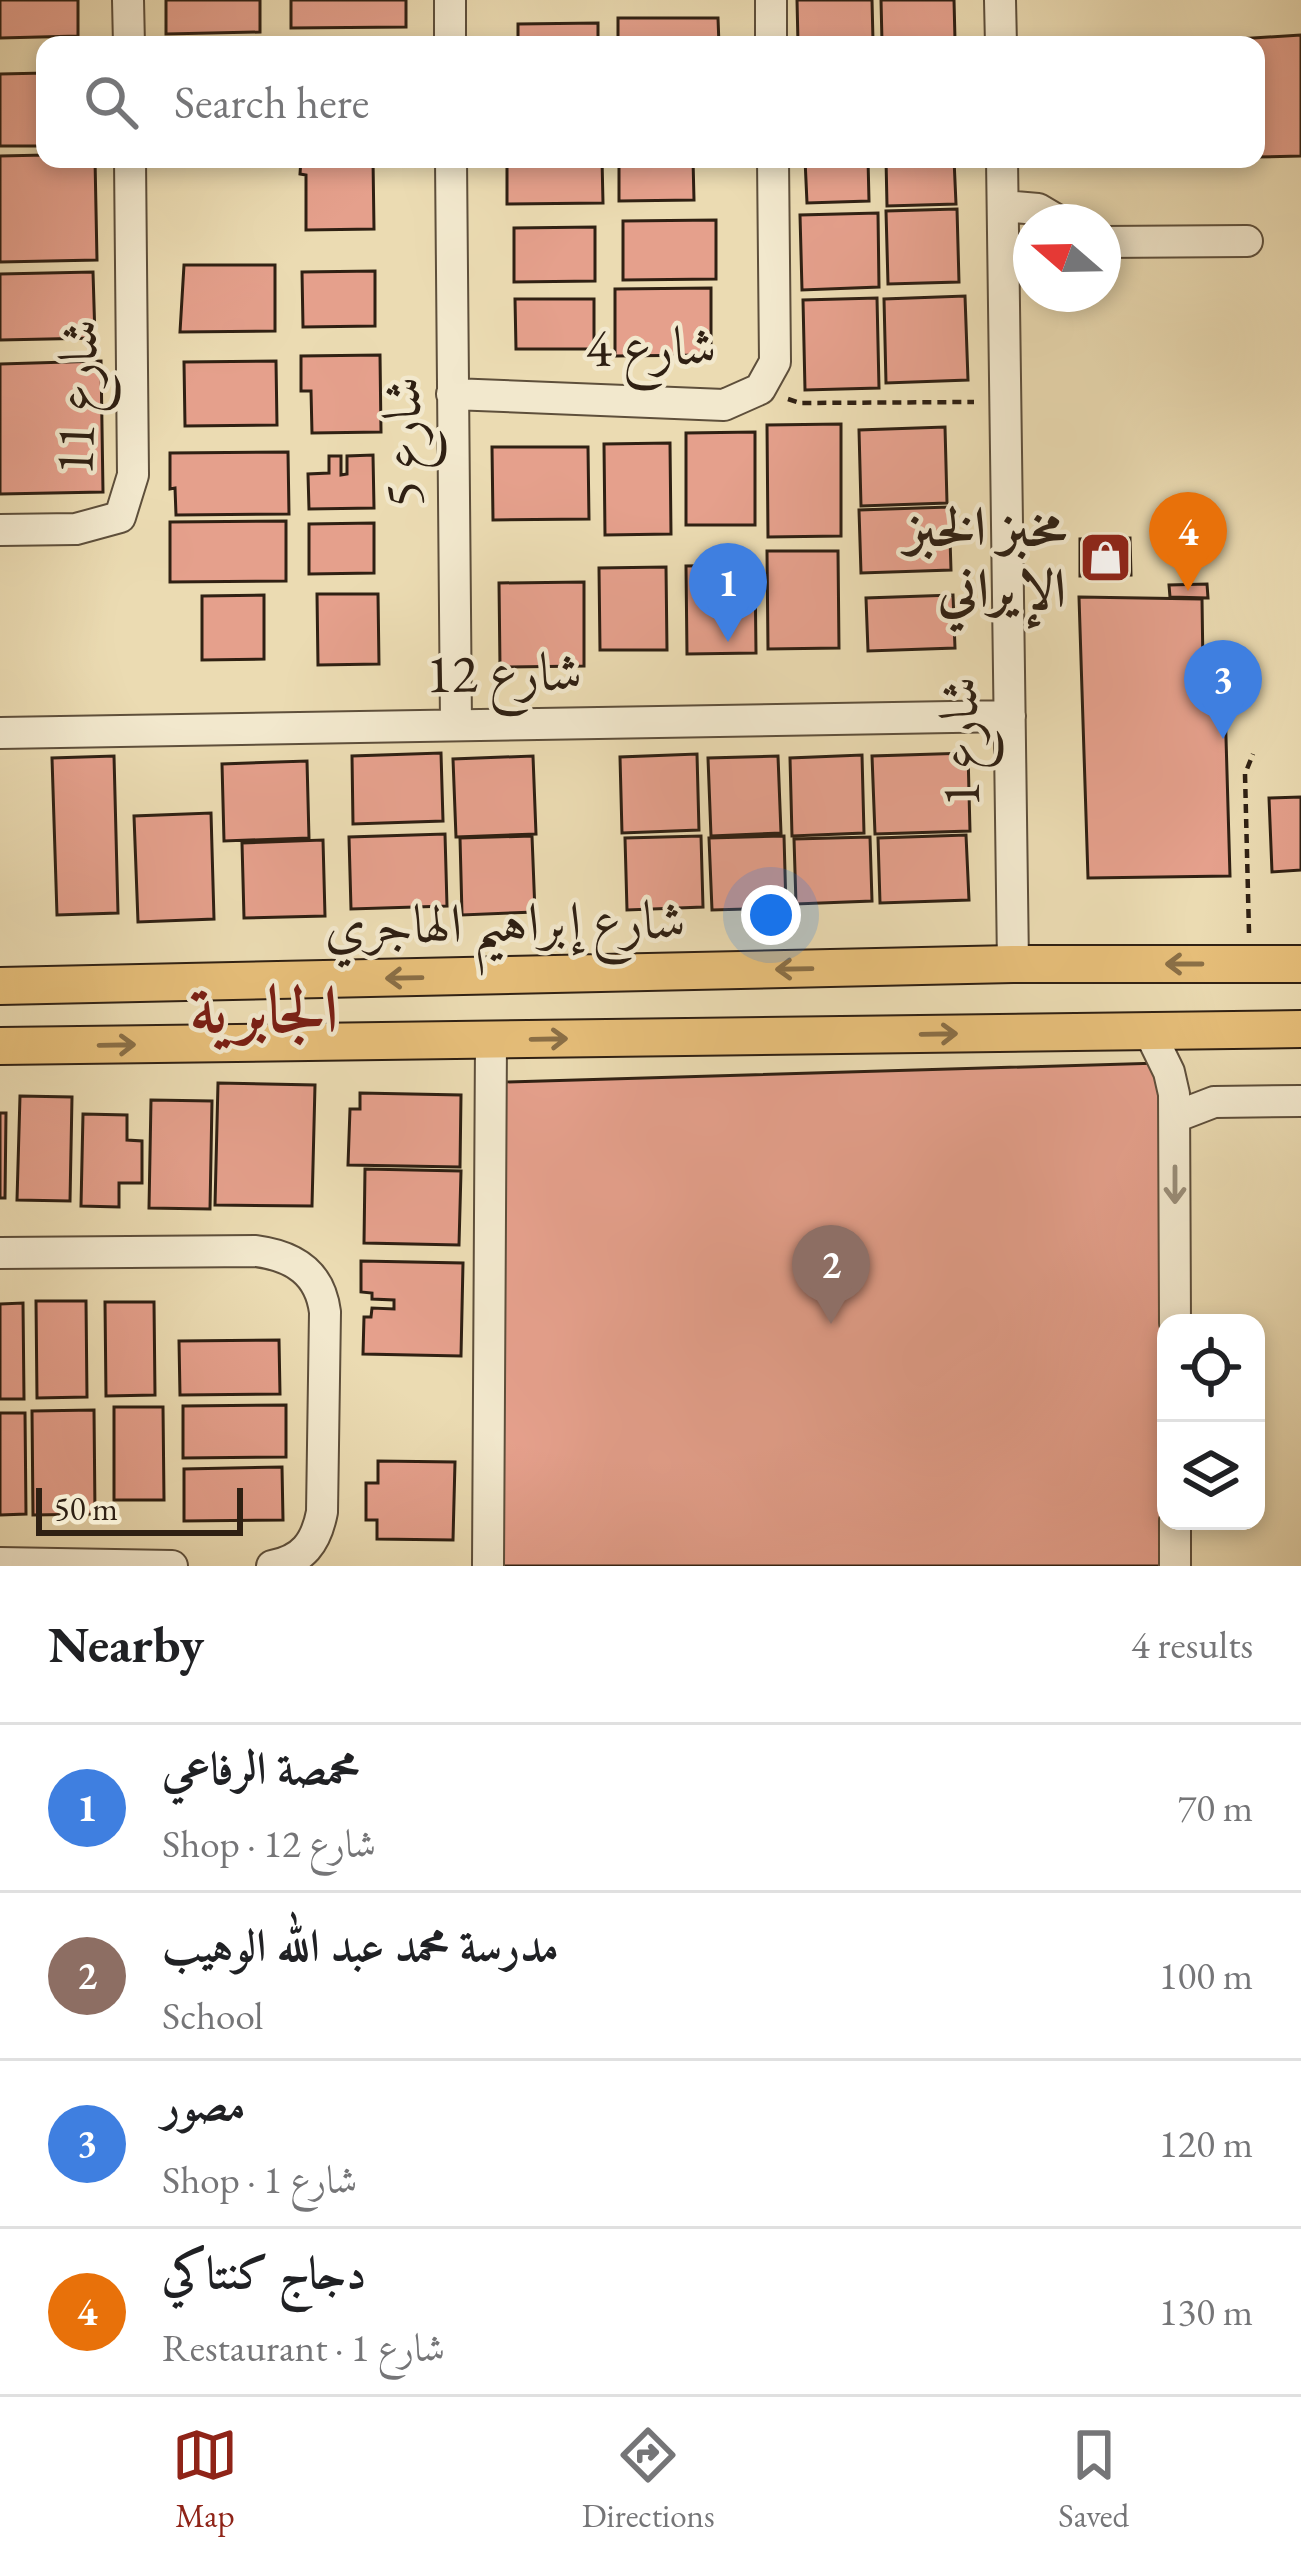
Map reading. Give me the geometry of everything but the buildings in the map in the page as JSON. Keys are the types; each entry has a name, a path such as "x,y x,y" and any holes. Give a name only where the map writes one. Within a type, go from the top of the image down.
{"main road":[{"name":"شارع إبراهيم الهاجري","path":"0,986 1012,964 1301,964"},
{"path":"0,1000 239,982"},
{"path":"0,1046 1301,1029"}],"street":[{"path":"128,0 129,36"},
{"path":"450,0 450,36"},
{"path":"771,0 771,36"},
{"path":"1000,0 1001,36"},
{"name":"شارع 11","path":"0,530 76,529 120,517 133,475 130,168"},
{"name":"شارع 5","path":"451,168 456,723"},
{"name":"شارع 4","path":"452,394 724,405 760,389 775,362 772,168"},
{"name":"شارع 1","path":"1002,168 1012,964"},
{"path":"1003,206 1013,207"},
{"path":"1121,242 1247,241"},
{"name":"شارع 12","path":"0,733 1010,716"},
{"path":"1149,1031 1169,1072 1174,1117 1175,1314"},
{"path":"488,1566 491,1040"},
{"path":"1174,1117 1214,1102 1301,1102"},
{"path":"0,1253 256,1251 292,1260 311,1275 325,1312 322,1512 316,1535 303,1554 272,1566"},
{"path":"1175,1530 1175,1566"},
{"path":"0,1563 172,1566"}],"path":[{"path":"760,389 800,403 1005,402"},
{"path":"1250,964 1245,774 1252,754"}],"place":[{"name":"مخبز الخبز الإيراني","path":"1105,557"},
{"name":"دجاج كنتاكي","path":"1188,591"},
{"name":"محمصة الرفاعي","path":"728,642"},
{"name":"مصور","path":"1223,739"},
{"name":"مدرسة محمد عبد الله الوهيب","path":"831,1324"}],"district":[{"name":"الجابرية","path":"264,1009"}]}
